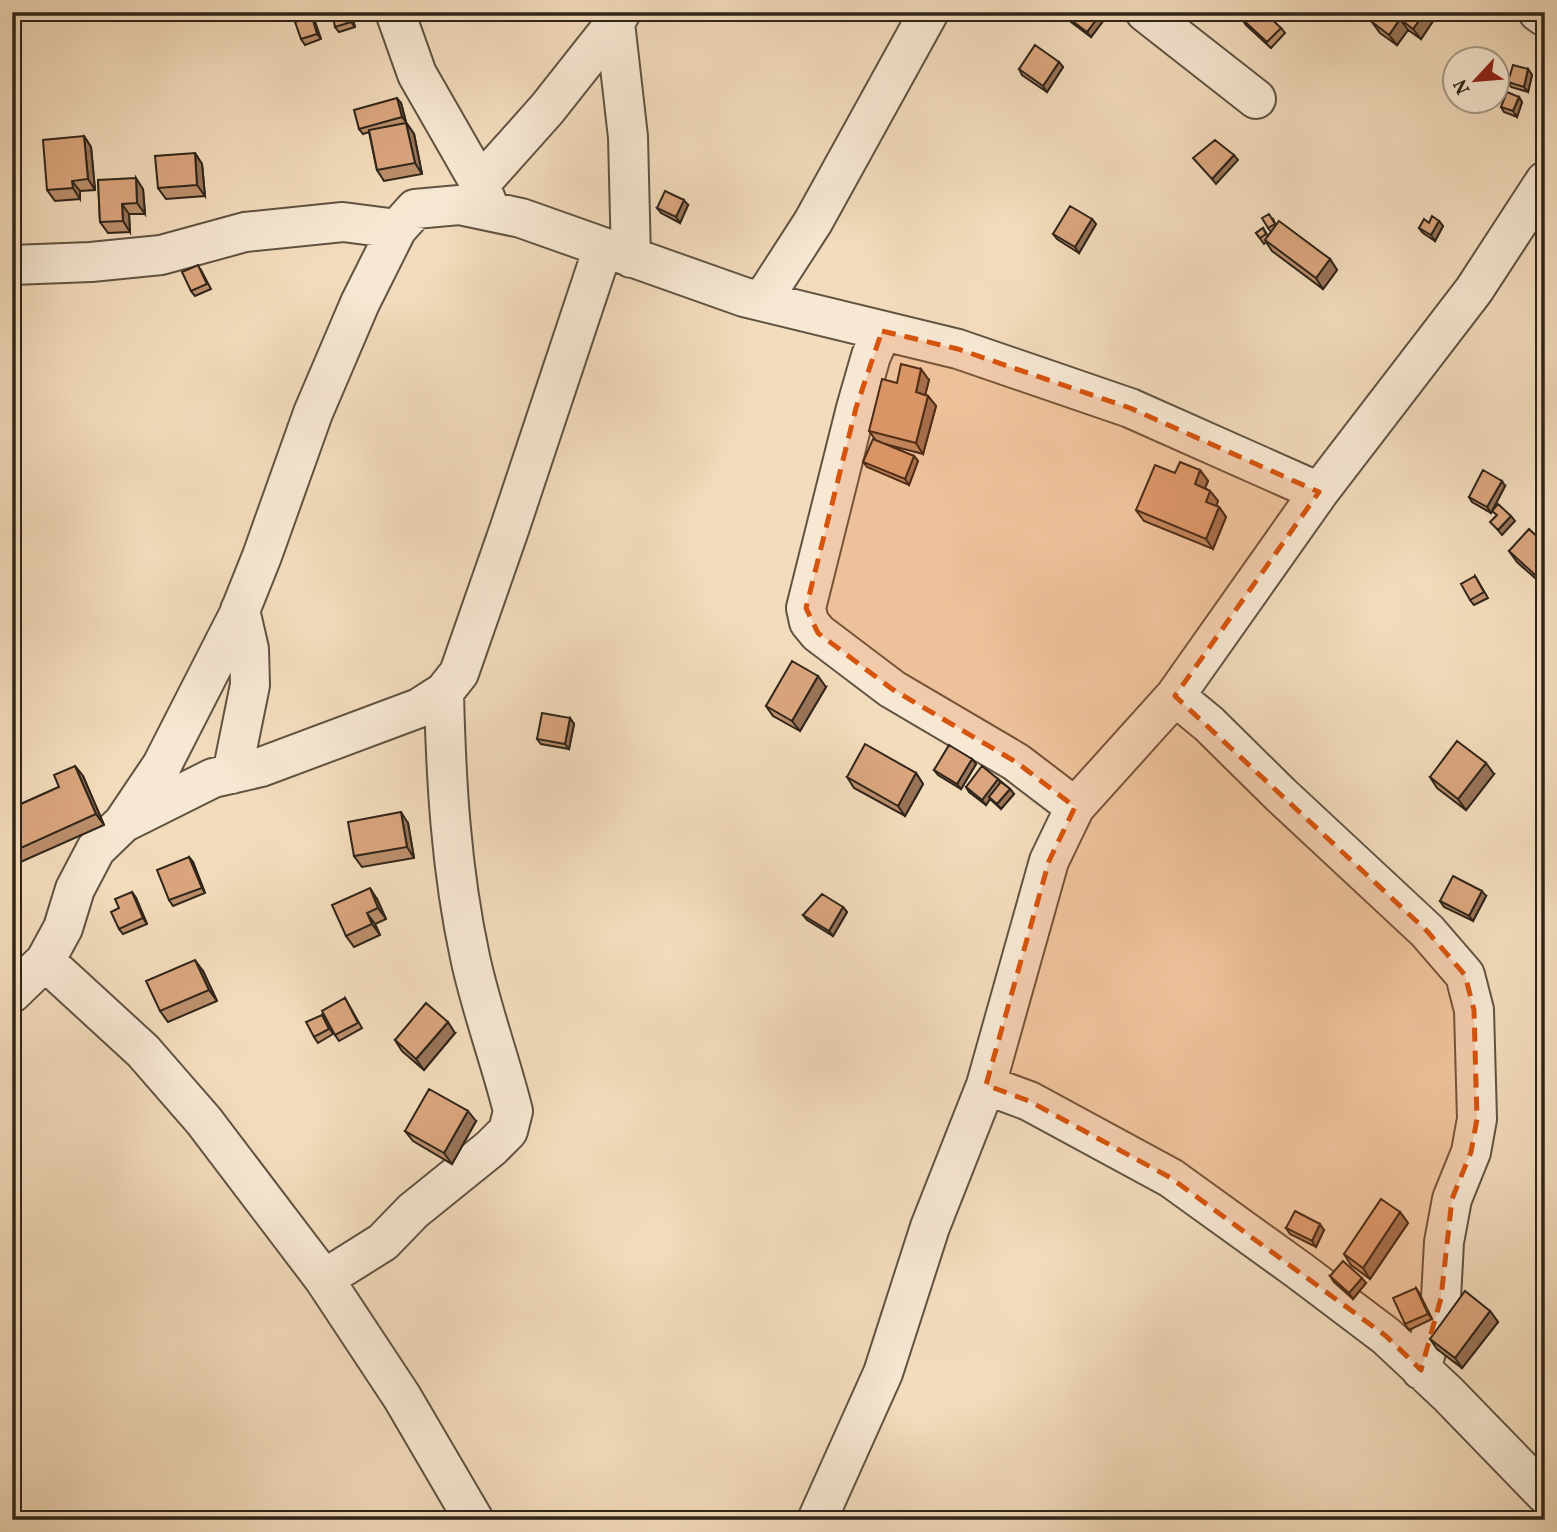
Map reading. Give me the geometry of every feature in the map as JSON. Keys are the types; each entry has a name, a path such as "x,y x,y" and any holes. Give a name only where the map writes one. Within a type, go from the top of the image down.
{"street":[{"path":"395,12 417,74 486,198 521,218 762,301 958,349 1130,408 1319,492"},
{"path":"762,301 813,222 929,12"},
{"path":"1145,12 1256,99"},
{"path":"1538,12 1545,17"},
{"path":"12,993 45,961 63,928 75,889 96,849 123,823 162,765 240,610 271,533 313,413 360,303 397,229 415,209 459,205 486,198 547,109 618,18"},
{"path":"123,823 214,778 261,767 419,708 444,692 459,673 509,530 617,253 628,137 618,18"},
{"path":"817,1520 883,1373 930,1227 986,1085 1049,861 1075,807 1175,696 1319,492 1474,290 1545,181"},
{"path":"12,265 91,262 161,255 244,232 343,222 397,229"},
{"path":"883,331 871,356 856,408 806,608 809,622 818,633 892,689 1016,762 1075,807"},
{"path":"232,774 250,685 249,649 240,610"},
{"path":"324,1279 383,1242 413,1211 491,1148 508,1131 513,1111 470,958 454,861 447,792 444,692"},
{"path":"1175,696 1209,724 1427,931 1465,975 1474,1010 1477,1119 1471,1152 1452,1199 1444,1242 1441,1298 1421,1370"},
{"path":"45,961 152,1061 204,1121 324,1279 401,1397 474,1520"},
{"path":"986,1085 1029,1101 1171,1178 1385,1336 1456,1402 1545,1494"}],"highlighted area":[{"path":"882,331 958,349 1130,408 1319,492 1175,696 1427,931 1465,975 1474,1010 1477,1119 1471,1152 1452,1199 1441,1298 1421,1370 1386,1336 1171,1178 1029,1101 986,1085 1049,861 1075,807 1016,762 892,689 818,633 806,608 856,408"}],"building":[{"path":"332,12 349,12 351,22 335,27"},
{"path":"1102,12 1087,32 1063,14"},
{"path":"1249,12 1264,12 1281,28 1267,42 1242,19"},
{"path":"1379,12 1425,12 1413,29 1400,19 1389,35 1372,22"},
{"path":"312,17 317,34 301,39 295,22"},
{"path":"1035,45 1059,62 1043,86 1019,69"},
{"path":"1513,65 1528,69 1524,87 1512,83"},
{"path":"1512,94 1519,97 1512,111"},
{"path":"397,98 402,117 359,129 354,110"},
{"path":"406,123 415,163 377,170 369,130"},
{"path":"84,136 88,179 72,181 73,188 47,190 43,140"},
{"path":"1215,140 1234,155 1212,179 1193,158"},
{"path":"195,153 197,185 158,188 155,156"},
{"path":"136,178 137,203 122,204 123,221 100,222 98,180"},
{"path":"665,191 684,200 676,217 657,208"},
{"path":"1070,206 1092,219 1075,247 1053,234"},
{"path":"1269,214 1275,224 1268,228 1262,218"},
{"path":"1432,216 1439,221 1431,235 1419,228 1424,219 1429,223"},
{"path":"1279,221 1330,259 1316,278 1265,240"},
{"path":"1263,228 1266,234 1260,238 1256,233"},
{"path":"198,265 207,284 191,291 182,272"},
{"path":"901,364 921,369 916,392 928,396 916,443 869,431 882,379 897,383"},
{"path":"873,439 914,456 905,479 863,462"},
{"path":"1180,462 1200,470 1195,484 1210,491 1206,502 1219,507 1206,539 1136,510 1155,465 1175,473"},
{"path":"1483,470 1502,481 1487,507 1469,497"},
{"path":"1498,504 1511,516 1498,530 1490,522 1497,515 1492,511"},
{"path":"1529,529 1545,544 1545,584 1509,551"},
{"path":"1475,576 1484,592 1470,600 1461,584"},
{"path":"1545,632 1545,644 1539,640"},
{"path":"792,661 818,676 792,721 766,706"},
{"path":"542,713 570,718 565,744 537,739"},
{"path":"1457,741 1486,763 1458,799 1430,777"},
{"path":"865,744 916,773 898,806 847,777"},
{"path":"949,745 972,759 957,784 934,770"},
{"path":"75,766 96,814 12,852 12,808 59,787 54,775"},
{"path":"982,766 998,779 982,800 966,787"},
{"path":"1001,782 1010,789 997,804 989,797"},
{"path":"401,812 407,847 354,856 348,822"},
{"path":"189,857 202,888 169,900 157,870"},
{"path":"1453,876 1482,891 1469,916 1440,901"},
{"path":"370,888 378,908 367,913 372,924 346,936 332,905"},
{"path":"132,892 143,918 119,929 111,912 119,908 115,899"},
{"path":"822,894 843,907 829,931 803,915"},
{"path":"195,960 209,990 160,1011 146,981"},
{"path":"345,998 358,1023 335,1035 322,1011"},
{"path":"426,1003 448,1022 416,1059 395,1040"},
{"path":"322,1015 329,1029 314,1037 306,1022"},
{"path":"429,1089 468,1111 444,1153 405,1131"},
{"path":"1381,1199 1400,1212 1363,1268 1344,1254"},
{"path":"1295,1211 1320,1224 1312,1241 1286,1228"},
{"path":"1343,1261 1362,1278 1349,1293 1330,1276"},
{"path":"1416,1288 1428,1314 1405,1324 1393,1298"},
{"path":"1465,1291 1490,1311 1455,1358 1430,1339"}]}
